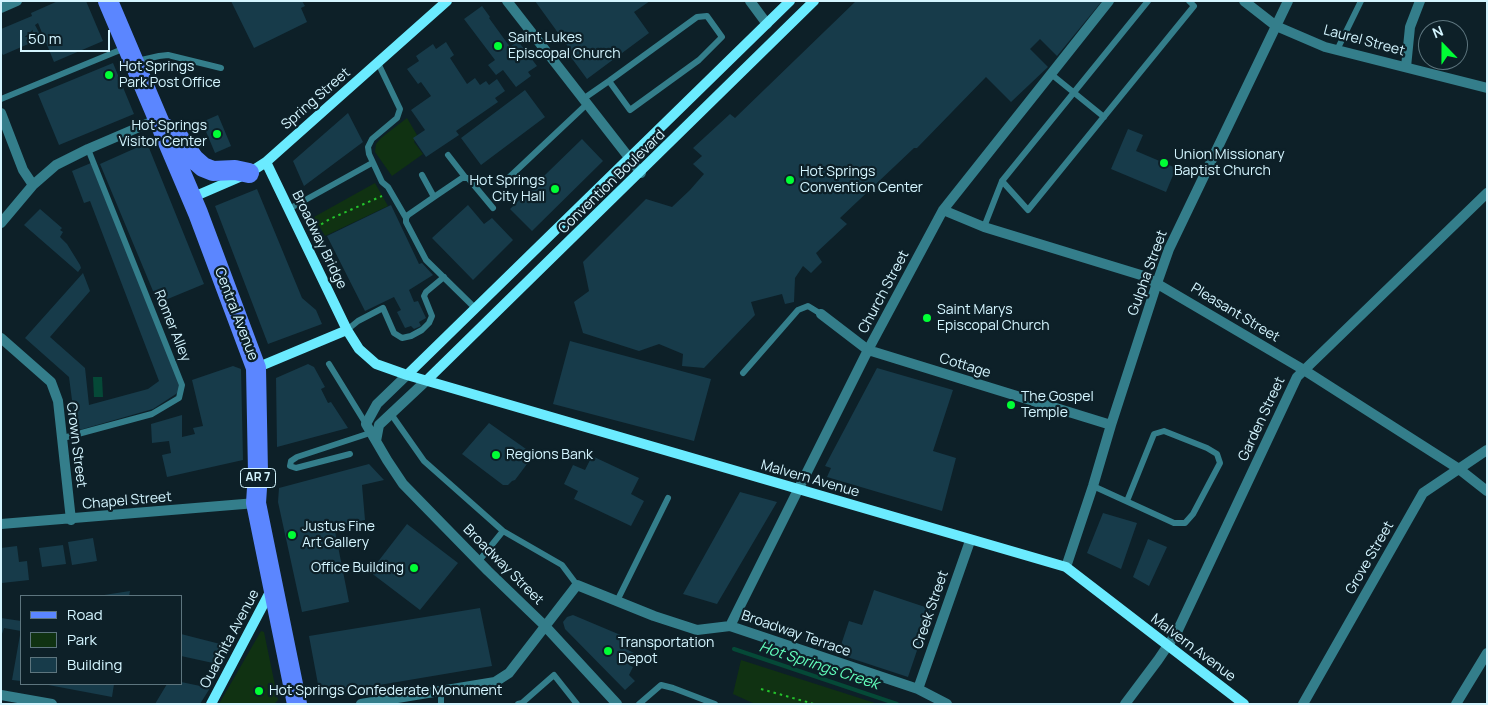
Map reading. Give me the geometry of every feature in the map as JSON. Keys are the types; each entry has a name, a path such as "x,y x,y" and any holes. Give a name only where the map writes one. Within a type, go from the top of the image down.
{"main road":[{"name":"Central Avenue","path":"108,1 192,198 256,368 258,473 256,503 297,704"},
{"name":"Spring Street","path":"192,198 249,173 266,162 447,1"},
{"name":"Convention Boulevard","path":"407,375 790,1"},
{"name":"Convention Boulevard","path":"427,380 814,1"},
{"path":"159,122 177,135 194,159 203,167 213,171 236,170 249,173"},
{"name":"Broadway Bridge","path":"266,162 347,330"},
{"path":"256,368 347,330"},
{"name":"Malvern Avenue","path":"347,330 359,348 376,364 407,375 970,541 1066,567 1244,704"},
{"name":"Ouachita Avenue","path":"211,704 273,586"}],"street":[{"path":"1,8 17,1"},
{"path":"507,1 641,172"},
{"path":"750,1 767,24"},
{"name":"Church Street","path":"730,626 868,350 943,210 1109,1"},
{"name":"Laurel Street","path":"1244,1 1276,26 1325,47 1487,88"},
{"name":"Gulpha Street","path":"1066,567 1169,249 1288,1"},
{"path":"1406,67 1410,27 1420,1"},
{"path":"1,113 23,170 33,185"},
{"path":"1,223 33,185 56,165 88,149 159,122"},
{"name":"Garden Street","path":"1125,704 1168,646 1176,632 1297,377 1487,193"},
{"name":"Pleasant Street","path":"943,210 984,227 1144,276 1304,370 1459,469 1487,491"},
{"name":"Cottage","path":"821,314 868,350 1111,425"},
{"name":"Crown Street","path":"1,338 51,382 58,401 71,520"},
{"path":"371,432 376,404 407,375"},
{"path":"371,432 427,380"},
{"name":"Broadway Street","path":"371,432 403,484 478,562 545,626 617,704"},
{"name":"Grove Street","path":"1303,704 1423,493 1487,450"},
{"name":"Chapel Street","path":"1,524 71,520 256,503"},
{"name":"Creek Street","path":"918,689 970,541"},
{"path":"361,704 495,682 509,674 577,585"},
{"name":"Broadway Terrace","path":"577,585 654,616 697,630 730,626 918,689 946,704"},
{"path":"1456,704 1487,652"},
{"path":"1,696 52,704"}],"lane":[{"path":"984,227 1002,181 1148,1"},
{"path":"1002,181 1028,210 1194,6 1188,1"},
{"path":"1337,50 1361,1"},
{"path":"502,184 585,102 609,81 697,17 706,16 722,36 699,60 630,110 609,81"},
{"path":"1,99 131,54 168,55 221,68"},
{"path":"378,63 400,110 397,118 372,139 368,147 372,163 406,218 406,222 426,260 475,308"},
{"path":"1051,74 1104,117"},
{"name":"Romer Alley","path":"63,438 152,414 180,398 182,385 88,149"},
{"path":"448,154 465,177 468,178 493,208"},
{"path":"289,209 372,163"},
{"path":"422,175 434,197"},
{"path":"406,218 465,177"},
{"path":"347,330 358,321 383,308 394,333 402,338 422,330 429,323 432,316 424,296 426,292 444,277"},
{"path":"743,373 798,310 808,306 821,314"},
{"path":"329,364 371,432 297,457 290,461 290,466 296,468 350,454"},
{"path":"391,414 424,461 503,531 562,565 577,585"},
{"path":"1093,486 1174,523 1185,524 1193,514 1220,463 1217,454 1207,448 1164,431 1154,434 1127,500"},
{"path":"617,601 668,498"},
{"path":"478,562 503,531"},
{"path":"518,704 522,703 554,675 577,704"},
{"path":"639,704 661,685 715,704"},
{"path":"441,691 441,704"}],"path":[{"path":"302,236 330,219 391,193"},
{"path":"761,688 814,704"}],"green space":[{"path":"407,118 417,135 414,142 423,154 392,176 375,152 376,144"},
{"path":"375,183 388,206 325,236 314,217"},
{"path":"261,631 264,632 278,700 274,704 219,704"},
{"path":"741,660 878,704 755,704 733,694"}],"shaded area":[{"path":"93,377 102,377 103,397 94,397"}],"building":[{"path":"58,1 86,1 103,41 54,62 38,23 35,25 42,38 3,55 1,52 1,29 32,16 31,13"},
{"path":"231,1 302,1 305,6 301,8 307,22 254,48"},
{"path":"535,1 650,1 634,12 649,33 587,79 565,49 569,48"},
{"name":"Hot Springs Convention Center","path":"856,1 1102,1 1057,56 1040,39 1030,49 1048,67 1011,102 986,77 917,148 914,148 840,218 847,224 816,253 822,262 811,273 803,266 795,278 794,302 785,304 782,294 751,302 755,315 704,368 682,366 683,354 659,344 639,351 583,333 574,302 589,291 583,262 646,199 672,207 690,190 704,174 693,164 702,156 693,148 730,114 735,118"},
{"path":"482,6 510,47 518,41 537,66 528,72 531,76 516,87 503,70 496,75 488,65 495,60 464,19"},
{"path":"446,42 454,55 450,58 467,84 475,78 480,85 486,81 489,85 497,79 505,91 495,98 498,102 456,131 459,135 426,157 413,138 425,130 411,110 431,96 421,82 418,84 407,69 419,61 416,56 433,44 436,49"},
{"path":"113,63 134,114 59,145 38,94"},
{"path":"525,90 545,117 481,165 461,138"},
{"path":"348,113 363,142 304,186 293,161"},
{"name":"Hot Springs Visitor Center","path":"218,115 231,146 215,153 202,122"},
{"path":"1128,129 1143,135 1136,151 1176,168 1166,192 1111,169"},
{"path":"582,139 603,161 532,231 510,209"},
{"path":"147,143 204,284 158,303 100,164"},
{"path":"91,163 180,385 179,392 153,409 76,431 69,377 25,338 83,273 90,291 50,337 85,368 89,405 148,389 159,381 90,201 84,203 72,171"},
{"path":"257,189 302,298 316,310 322,324 268,344 215,206"},
{"path":"391,205 419,264 422,263 433,275 409,290 414,302 418,301 426,318 419,322 421,326 414,329 411,326 405,328 397,312 401,310 394,297 365,311 327,236"},
{"path":"468,205 484,224 492,218 513,240 473,280 432,238"},
{"path":"40,209 62,228 60,230 63,232 60,237 67,244 80,265 81,268 78,272 24,225"},
{"path":"570,341 711,379 694,441 553,404"},
{"path":"308,364 314,367 325,387 321,389 328,403 331,402 348,428 277,447 276,378"},
{"path":"233,366 241,369 243,460 167,477 162,455 171,453 169,441 152,443 151,424 182,415 182,437 195,434 193,428 203,426 192,380"},
{"path":"877,368 953,390 933,451 956,458 942,511 827,477 831,468 825,466"},
{"name":"Regions Bank","path":"489,423 526,449 525,452 530,456 524,461 527,464 515,480 508,485 503,485 462,454"},
{"path":"592,456 639,478 631,494 644,501 631,526 574,499 578,491 564,484 573,465 585,470"},
{"path":"369,464 384,480 362,485 365,520 334,526 349,602 302,612 278,502 279,488"},
{"path":"740,492 777,502 717,604 683,594"},
{"path":"1103,513 1137,523 1121,569 1087,553"},
{"name":"Office Building","path":"407,524 458,563 420,610 370,572"},
{"path":"93,538 97,561 72,565 68,542"},
{"path":"1148,539 1167,547 1149,586 1133,577"},
{"path":"63,545 66,564 42,567 39,548"},
{"path":"17,546 19,562 27,561 29,580 2,583 1,548"},
{"path":"874,590 931,609 908,677 838,654 849,621 862,625"},
{"path":"130,591 129,595 104,595"},
{"path":"480,608 492,666 320,695 309,636"},
{"name":"Transportation Depot","path":"573,615 630,639 626,649 634,653 629,665 633,667 629,675 635,681 625,690 565,629 563,622 567,617"},
{"path":"1,618 20,621 20,631 4,628 1,637"},
{"path":"182,634 224,645 213,663 182,656"},
{"path":"20,635 20,681 12,680"},
{"path":"182,682 210,688 200,704 155,704 166,685 182,685"},
{"path":"48,685 114,685 112,697"}],"waterway":[{"name":"Hot Springs Creek","path":"734,649 897,704"}],"place":[{"name":"Saint Lukes Episcopal Church","path":"498,46"},
{"name":"Hot Springs Park Post Office","path":"109,75"},
{"name":"Hot Springs Visitor Center","path":"217,134"},
{"name":"Union Missionary Baptist Church","path":"1164,163"},
{"name":"Hot Springs Convention Center","path":"790,180"},
{"name":"Hot Springs City Hall","path":"555,189"},
{"name":"Saint Marys Episcopal Church","path":"927,318"},
{"name":"The Gospel Temple","path":"1011,405"},
{"name":"Regions Bank","path":"496,455"},
{"name":"Justus Fine Art Gallery","path":"292,535"},
{"name":"Office Building","path":"414,568"},
{"name":"Transportation Depot","path":"608,651"},
{"name":"Hot Springs Confederate Monument","path":"259,691"}]}
